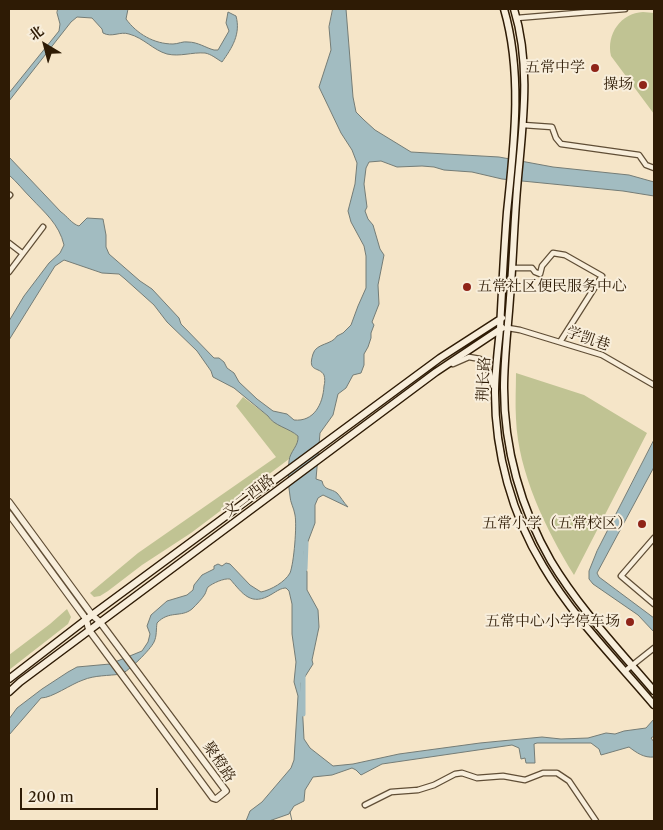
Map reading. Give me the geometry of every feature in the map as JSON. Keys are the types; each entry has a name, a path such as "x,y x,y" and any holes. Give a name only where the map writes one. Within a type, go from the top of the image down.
{"main road":[{"name":"荆长路","path":"504,9 512,45 515,89 512,268 504,386 508,447 525,506 551,561 563,580 654,691"},
{"name":"荆长路","path":"514,9 524,62 523,125 521,153 514,186 500,318 495,396 500,452 525,532 555,584 596,637 654,705"},
{"path":"500,318 508,319"},
{"name":"文二西路","path":"9,679 89,617 440,358 500,318"},
{"path":"500,328 508,328"},
{"name":"文二西路","path":"9,692 89,630 436,372 500,328"}],"street":[{"path":"517,18 625,9"},
{"path":"523,125 552,127 556,138 561,144 639,155 646,165 654,168"},
{"path":"9,272 43,227"},
{"path":"9,243 22,253"},
{"path":"512,268 532,268 540,274 542,266 552,253 565,255 602,276 560,342"},
{"name":"学凯巷","path":"508,328 602,355 654,385"},
{"path":"436,372 469,357 480,359 490,372 495,396"},
{"name":"聚橙路","path":"9,502 89,617 89,630 216,800 226,792 100,622 89,617 9,514"},
{"path":"654,538 621,576 654,604"},
{"path":"625,671 654,648"},
{"path":"365,805 391,792 418,790 434,785 455,774 462,773 478,778 503,776 524,780 544,772 557,773 570,781 596,821"}],"green space":[{"name":"操场","path":"643,12 654,13 654,114 611,56 610,48 613,33 617,26 628,16"},
{"path":"516,373 584,395 647,433 574,575 553,539 528,480 518,439"},
{"path":"243,397 272,421 289,429 298,436 299,442 289,459 191,533 142,565 108,591 94,597 90,593 138,553 276,457 236,406"},
{"path":"67,609 71,617 68,624 9,670 9,655"}],"water":[{"path":"58,9 128,9 126,19 146,37 166,44 192,42 214,50 218,50 229,31 226,23 228,12 236,16 237,29 232,46 222,62 212,55 205,53 167,54 129,34 110,35 103,33 102,29 92,18 77,17 71,22 9,101 9,93 59,31"},
{"path":"333,9 346,9 353,97 356,112 375,130 411,152 499,157 553,167 629,175 654,182 654,196 623,191 502,179 472,172 444,170 434,167 397,167 381,161 369,162 366,168 364,184 367,207 365,211 373,225 380,249 384,255 378,285 379,304 372,322 374,325 364,354 364,365 361,373 353,375 346,388 338,394 333,415 320,433 316,479 322,481 326,488 335,491 348,507 323,495 318,498 315,505 315,523 304,552 307,590 318,610 319,627 312,660 313,664 301,683 304,739 310,748 333,766 353,764 399,754 480,743 542,737 561,739 588,738 606,733 615,734 646,728 654,719 654,736 651,738 654,742 654,757 644,756 629,747 601,755 599,749 591,743 537,743 534,744 535,763 526,763 525,758 521,759 519,748 512,745 382,764 361,775 352,768 332,775 313,777 305,790 304,801 294,806 289,814 269,821 246,821 250,811 262,802 291,768 294,760 298,696 294,682 296,662 292,634 292,604 289,591 286,588 265,598 253,599 243,594 230,579 213,584 208,587 204,596 188,612 170,615 157,623 154,642 129,669 121,674 88,678 51,696 41,698 9,735 9,719 17,708 68,672 77,667 110,664 142,651 148,642 150,634 147,626 151,615 167,601 187,595 193,590 194,585 202,575 214,569 214,566 230,564 250,585 261,592 285,579 290,573 291,568 296,520 290,498 288,469 290,457 297,443 298,436 274,422 234,388 213,377 197,351 167,322 154,305 119,274 102,273 64,260 55,266 9,340 9,321 24,296 49,263 60,253 64,245 59,231 51,219 9,175 9,157 74,224 79,226 87,218 103,219 106,247 109,254 152,289 179,318 181,324 214,358 219,358 224,362 239,382 257,399 273,411 287,414 294,420 307,418 316,411 322,399 325,382 322,372 311,364 313,354 317,348 335,339 351,325 366,288 366,256 364,246 351,222 348,211 355,184 357,163 319,87 331,50 329,27"},
{"path":"654,440 654,467 597,573 599,577 654,618 654,632 638,615 593,584 589,579 589,571 597,551"}],"waterway":[{"path":"305,569 306,543"},
{"path":"303,673 303,714"},
{"path":"290,812 292,821"}],"place":[{"name":"五常中学","path":"595,68"},
{"name":"操场","path":"643,85"},
{"name":"五常社区便民服务中心","path":"467,287"},
{"name":"五常小学（五常校区）","path":"642,524"},
{"name":"五常中心小学停车场","path":"630,622"}]}
